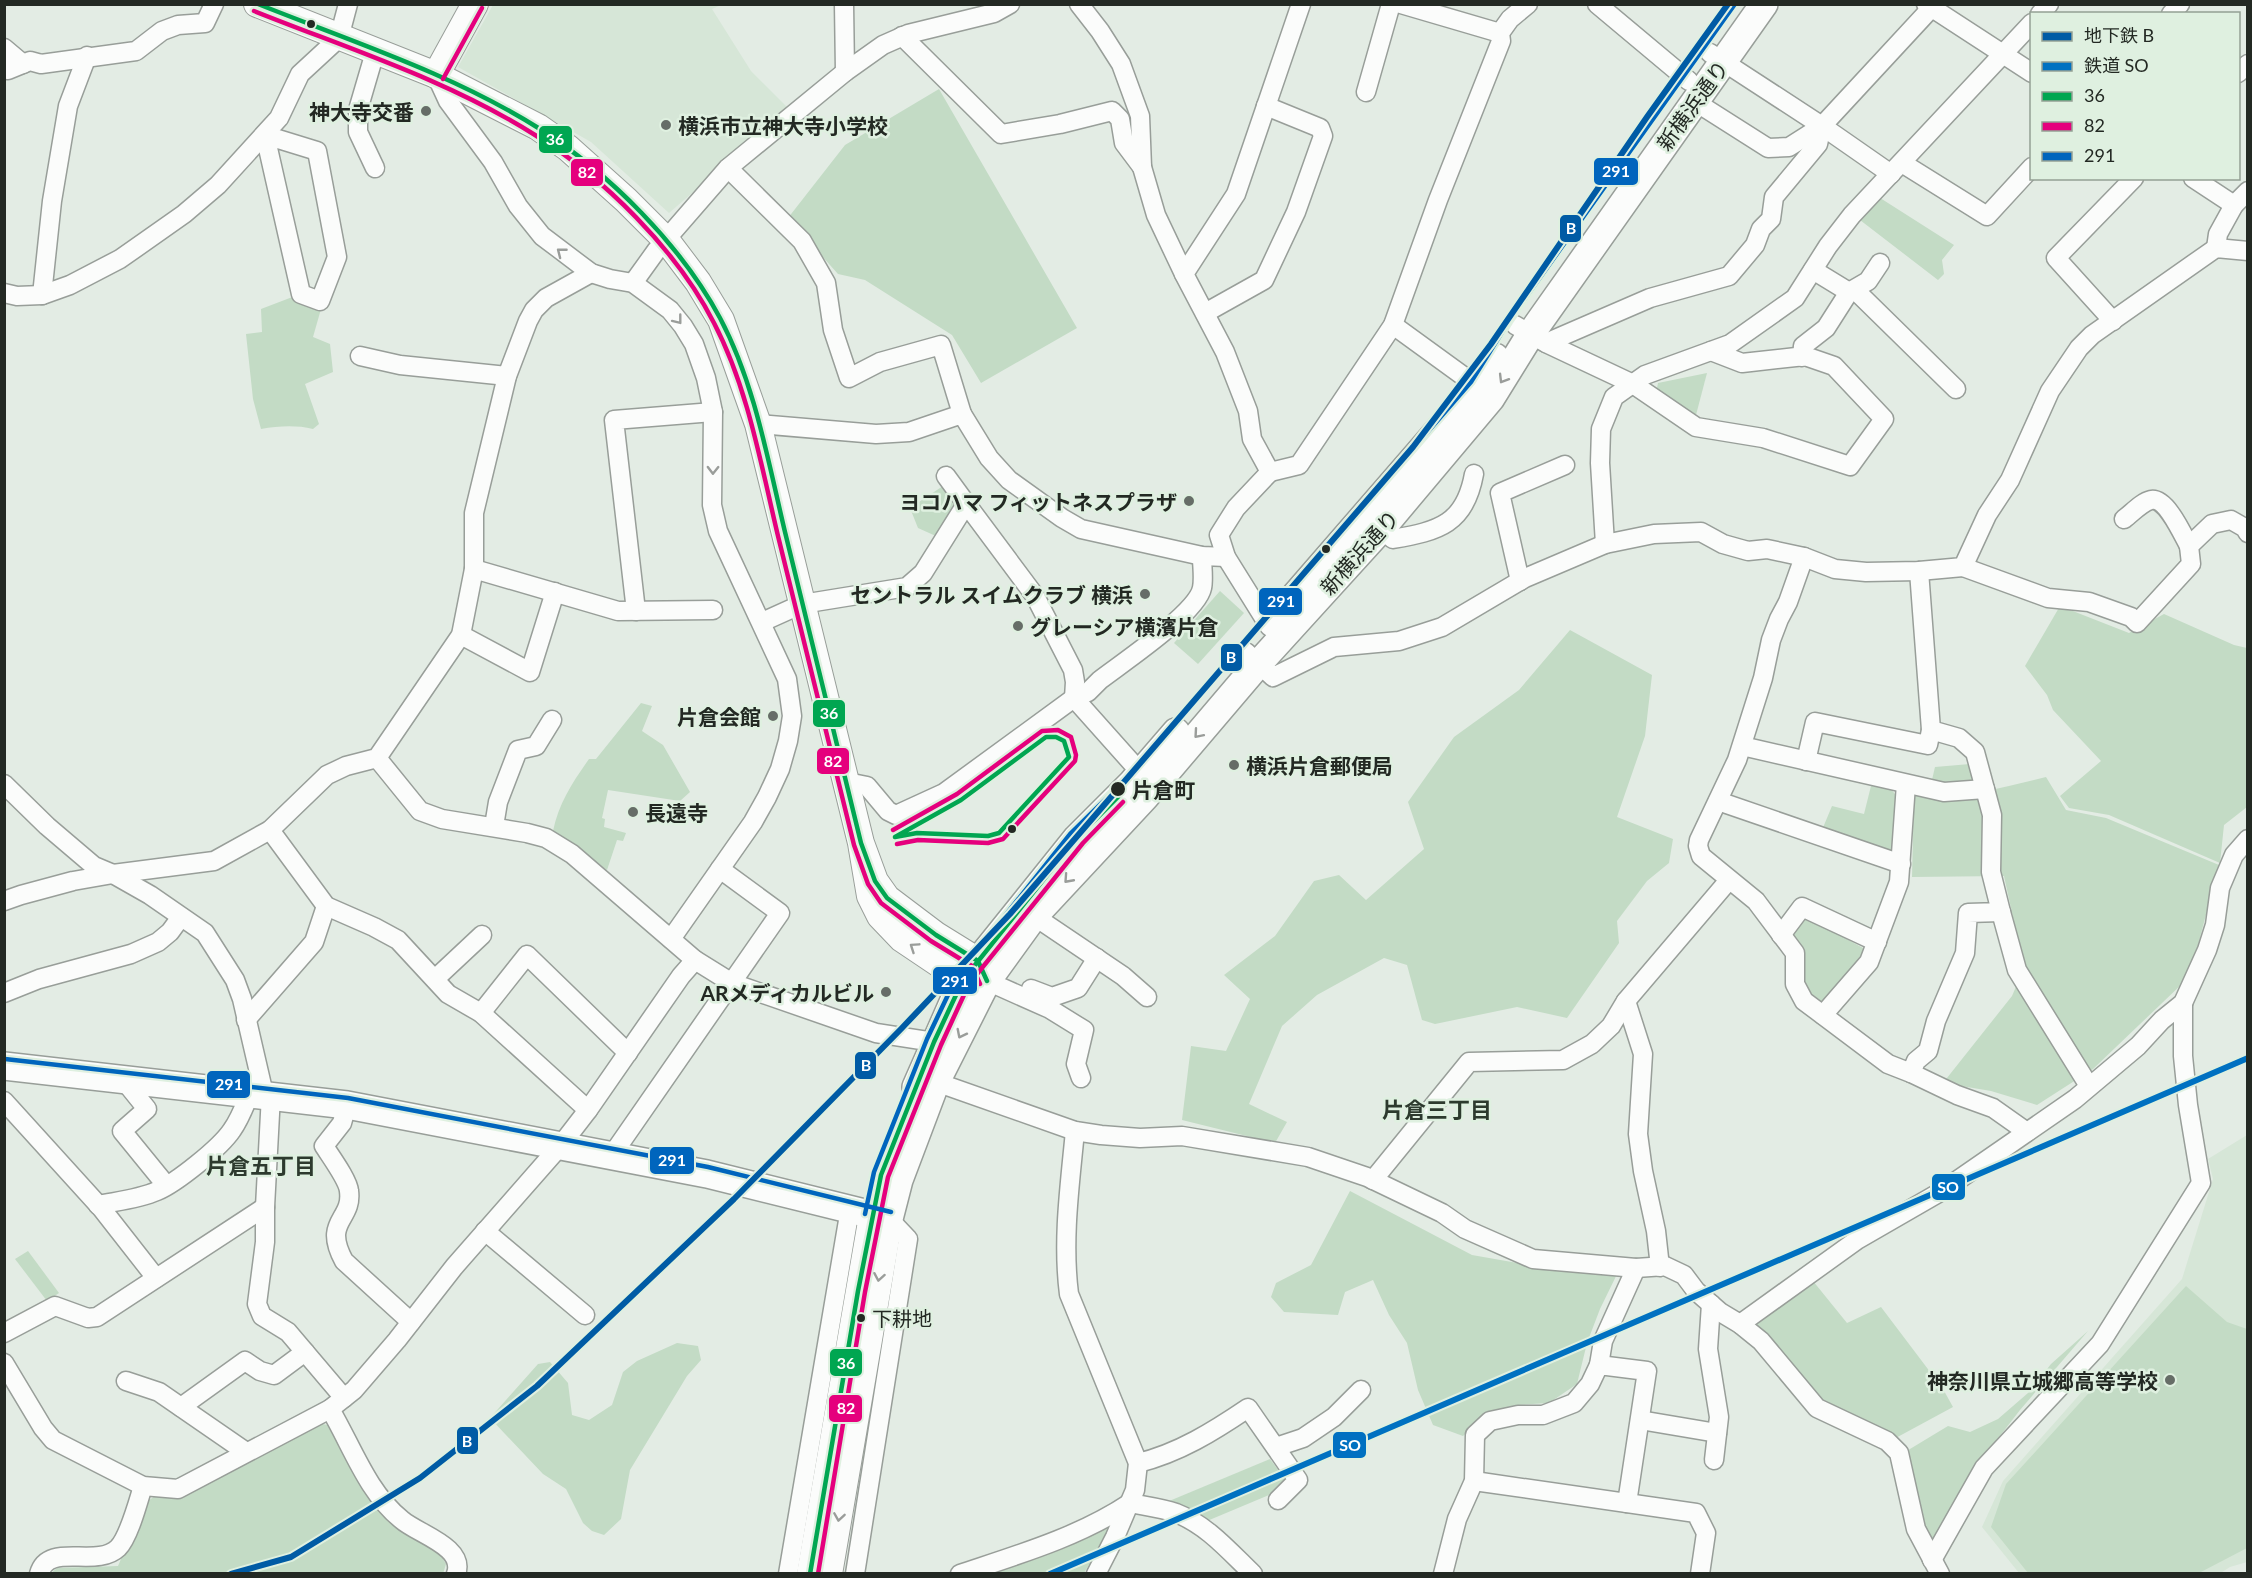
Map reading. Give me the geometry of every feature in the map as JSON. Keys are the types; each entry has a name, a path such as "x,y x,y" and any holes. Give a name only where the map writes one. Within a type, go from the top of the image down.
{"main road":[{"name":"新横浜通り","path":"1276,631 1381,529 1491,398 1530,334 1716,57 1745,4"},
{"name":"新横浜通り","path":"1716,57 1764,4"},
{"name":"新横浜通り","path":"871,1215 898,1180 976,974 1034,916 1145,797 1253,658 1477,386 1530,334"},
{"name":"新横浜通り","path":"871,1215 881,1175 934,1042 976,974 1077,838 1253,658"},
{"path":"4,1066 262,1094 347,1106 707,1174 871,1215"}],"street":[{"path":"4,69 8,70 30,62 41,64 136,51 162,31 178,25 206,22 214,4"},
{"path":"257,4 436,75 538,127 568,148 626,200 667,241 698,282 721,320 758,424 861,843 870,896 880,916 902,939 1050,1009 1084,1030 1076,1064 1081,1078"},
{"path":"4,293 17,296 42,295 70,285 120,259 184,214 218,186 279,118 300,74 339,38 348,4"},
{"path":"436,75 476,4"},
{"path":"844,4 845,72"},
{"path":"633,284 656,251 728,168 845,72 883,45 902,36 994,13 1010,4"},
{"path":"1079,4 1100,30 1121,64 1140,116 1142,167 1156,215 1225,352 1248,411 1252,439 1270,472"},
{"path":"1184,274 1236,194 1300,4"},
{"path":"1366,92 1391,4"},
{"path":"1401,4 1500,33"},
{"path":"1276,631 1226,557 1219,535 1236,508 1270,472 1299,465 1393,325 1438,200 1501,41 1500,33 1510,19 1528,4"},
{"path":"1597,4 1692,91 1768,148 1789,147 1822,126 1931,6 2030,72"},
{"path":"1605,544 1600,463 1601,429 1614,397 1646,375 1730,344 1795,298 1852,215 2030,24"},
{"path":"902,36 1002,134 1060,124 1112,111 1120,119 1124,143 1142,167"},
{"path":"4,48 23,64"},
{"path":"375,52 358,110 358,132 375,168"},
{"path":"42,295 52,201 68,106 87,56"},
{"path":"1716,57 1822,126 1987,216 2030,168"},
{"path":"436,75 448,101 493,162 518,206 542,236 591,273 633,284 670,310 683,326 693,344 706,378 714,412 712,505 714,519 788,679 792,716 780,769 767,797 671,939"},
{"path":"1205,314 1264,280 1296,212 1323,136 1320,128 1266,106"},
{"path":"1530,334 1729,276 1755,245 1761,229 1771,219 1774,197 1818,144 1822,126"},
{"path":"265,135 316,151 337,257 320,301 301,294 265,135"},
{"path":"728,168 802,241 826,283 833,330 849,378 880,362 941,345 962,414 989,458 1009,480 1081,530 1202,556 1226,557"},
{"path":"2113,321 2056,258 2132,180"},
{"path":"2196,180 2234,205"},
{"path":"2216,248 2218,234 2234,205 2247,191"},
{"path":"1963,567 1987,515 2010,480 2050,391 2079,348 2092,335 2216,248 2247,251"},
{"path":"1802,357 1803,346 1826,328 1852,291 1868,281 1880,263"},
{"path":"1813,270 1852,291 1956,389"},
{"path":"4,901 73,881 214,861 270,830 327,775 346,766 377,758 461,635 474,569 474,513 507,376 534,310 546,298 591,273"},
{"path":"1393,325 1477,386"},
{"path":"1530,334 1633,384 1696,428 1763,438 1850,466 1884,419 1834,366 1802,357 1742,363 1711,351"},
{"path":"360,356 400,365 507,376"},
{"path":"636,611 614,420 714,412"},
{"path":"758,424 876,434 909,432 962,414"},
{"path":"1520,581 1500,493 1565,465"},
{"path":"1381,529 1394,539 1426,533 1457,516 1470,495 1474,474"},
{"path":"946,476 1035,596 1073,670 1074,698 1140,772"},
{"path":"1253,658 1273,677 1334,647 1399,640 1442,627 1520,581 1605,544 1654,534 1701,532 1723,544 1748,551 1767,549 1804,557 1835,569 1866,572 1963,567 2048,598 2089,602 2131,617 2137,623 2191,564 2189,546 2165,505 2157,500 2149,500 2124,519"},
{"path":"762,622 802,604 907,587 923,573 965,502"},
{"path":"2189,546 2212,524 2232,520 2245,528 2247,533"},
{"path":"846,788 863,783 891,814 903,812 944,793 1074,698 1088,692 1100,680 1183,616 1202,588 1202,556"},
{"path":"1804,557 1771,640 1737,760 1699,840 1701,856 1756,901 1795,952 1795,984 1804,1001 1888,1064 1957,1095 1993,1108 2027,1132"},
{"path":"474,569 618,611 713,610"},
{"path":"1806,761 1815,722 1928,745 1931,730 1919,571"},
{"path":"461,635 530,672 555,592"},
{"path":"495,826 498,802 518,750 537,746 552,720"},
{"path":"1931,730 1959,738 1975,752 1992,815 1991,873 2017,970 2090,1086"},
{"path":"1742,746 1944,792 1985,789"},
{"path":"377,758 420,811 442,819 495,826 546,838 572,854 695,960 732,983 876,1033 934,1042"},
{"path":"4,784 47,826 94,866 150,895 205,933 235,980 262,1094 265,1242 257,1304 262,1316 288,1332 305,1352 337,1403 361,1467 380,1496 402,1520 453,1552 458,1564 456,1574"},
{"path":"1823,1015 1869,962 1899,882 1906,784"},
{"path":"1718,801 1901,864"},
{"path":"270,830 326,906 398,940 448,994 481,1013 588,1110"},
{"path":"1936,1567 1984,1468 2100,1344 2201,1183 2183,1056 2183,1003 2207,950 2220,888 2234,855 2247,839"},
{"path":"612,1155 780,913 720,869"},
{"path":"1373,1180 1469,1062 1563,1060 1592,1044 1611,1026 1626,1001 1729,880"},
{"path":"246,1020 314,942 326,906"},
{"path":"1781,934 1802,908 1876,942"},
{"path":"1911,1073 1916,1061 1928,1051 1936,1021 1965,953 1968,913 2001,912"},
{"path":"1034,916 1124,976 1147,997"},
{"path":"4,993 39,980 132,954 158,942 170,932 181,917"},
{"path":"435,979 482,934"},
{"path":"481,1013 528,955 628,1053"},
{"path":"1025,999 1030,989 1052,997 1078,988 1098,958"},
{"path":"4,1363 43,1428 53,1440 143,1486 178,1489 337,1403 354,1390 485,1231 561,1145 681,976 695,960"},
{"path":"1626,1001 1643,1054 1638,1134 1643,1171 1656,1231 1660,1267"},
{"path":"1740,1324 1857,1240 1942,1191 2027,1132 2090,1086 2138,1046 2162,1020 2183,1003"},
{"path":"122,1078 147,1109 122,1131 166,1185"},
{"path":"936,1082 1075,1131 1101,1136 1140,1138 1182,1136 1308,1157 1373,1180 1442,1213 1465,1229 1533,1259 1636,1268 1665,1266 1684,1275 1696,1291 1761,1341 1816,1408 1887,1442 1899,1454 1916,1529 1936,1567"},
{"path":"99,1205 143,1196 166,1185 220,1146 262,1094"},
{"path":"4,1101 99,1205 156,1278"},
{"path":"347,1106 342,1122 324,1146 349,1189 349,1202 336,1228 338,1249 344,1261 411,1322"},
{"path":"1075,1131 1068,1208 1066,1270 1070,1294 1138,1462 1135,1490 1096,1574"},
{"path":"4,1333 56,1306 88,1318 97,1317 265,1207"},
{"path":"788,1574 871,1215 908,1239 855,1574"},
{"name":"新横浜通り","path":"829,1574 839,1459 871,1215"},
{"path":"485,1231 585,1315"},
{"path":"1443,1574 1457,1519 1474,1480 1475,1435 1490,1421 1518,1415 1543,1415 1574,1403 1590,1384 1599,1365 1603,1341 1636,1268"},
{"path":"1712,1304 1708,1349 1719,1417 1714,1460"},
{"path":"181,1407 245,1361 260,1371 274,1376 305,1352"},
{"path":"1599,1365 1647,1371 1627,1503"},
{"path":"126,1381 159,1392 246,1452"},
{"path":"1276,1448 1303,1438 1334,1417 1360,1390"},
{"path":"1138,1462 1163,1456 1214,1430 1248,1408 1298,1480 1278,1500"},
{"path":"1640,1420 1717,1433"},
{"name":"新横浜通り","path":"810,1574 839,1459"},
{"path":"1474,1480 1696,1513 1706,1533 1700,1574"},
{"path":"39,1574 42,1564 51,1557 93,1557 110,1553 118,1548 125,1538 143,1486"},
{"path":"960,1574 1020,1554 1108,1518 1130,1503 1173,1512 1191,1520 1208,1530 1253,1574"}],"shaded area":[{"name":"横浜市立神大寺小学校","path":"493,5 721,5 712,9 751,71 789,109 669,213 591,142 458,67"},
{"path":"939,89 1077,328 981,383 952,335 865,280 838,274 788,218 845,145"},
{"path":"1877,196 1954,245 1942,260 1944,274 1938,280 1860,220"},
{"path":"295,296 321,309 313,337 330,344 333,372 305,384 319,424 313,429 287,426 261,429 253,399 246,334 262,332 261,309"},
{"path":"1707,373 1696,415 1656,393 1658,383"},
{"path":"946,484 959,504 938,537 918,528 910,508"},
{"path":"1220,591 1244,613 1198,664 1174,643"},
{"path":"2060,606 2129,633 2164,614 2234,645 2247,648 2247,807 2224,825 2220,863 2109,815 2069,808 2060,796 2101,761 2053,710 2047,695 2025,666"},
{"path":"1570,630 1652,675 1645,736 1617,817 1673,839 1669,863 1647,881 1617,921 1619,943 1567,1018 1517,1007 1435,1024 1422,1020 1407,965 1384,958 1317,995 1282,1026 1249,1104 1287,1122 1275,1143 1182,1120 1191,1046 1226,1051 1250,999 1224,975 1275,936 1314,881 1339,875 1366,900 1424,849 1408,802 1454,737 1519,690"},
{"path":"641,703 652,706 642,731 663,745 690,792 680,801 608,790 602,818 605,819 604,827 626,833 623,841 617,840 607,870 553,831 563,802 589,759 596,759"},
{"path":"1970,764 1975,781 1931,784 1935,767"},
{"path":"2046,777 2066,810 2106,818 2219,865 2198,945 2183,983 2093,1069 2037,1105 1991,1091 1943,1083 2012,996 2024,968 2004,876 1912,877 1914,795 1965,794"},
{"path":"1871,786 1890,788 1899,799 1895,851 1890,852 1822,830 1832,806 1864,814"},
{"path":"1801,914 1863,948 1865,956 1820,1007 1805,997 1788,933"},
{"name":"神奈川県立城郷高等学校","path":"2247,1135 2247,1562 2230,1567 2219,1574 2019,1573 1982,1527 2003,1481 2182,1279 2213,1179 2208,1159"},
{"path":"1350,1191 1472,1255 1534,1266 1620,1268 1587,1343 1577,1384 1549,1403 1518,1405 1486,1414 1463,1436 1433,1425 1418,1390 1407,1343 1389,1315 1373,1280 1345,1292 1338,1315 1284,1312 1271,1297 1276,1283 1311,1265"},
{"path":"28,1251 59,1293 47,1301 15,1259"},
{"path":"1813,1281 1847,1323 1881,1307 1943,1389 1953,1407 1892,1440 1820,1404 1752,1325"},
{"name":"神奈川県立城郷高等学校","path":"2186,1286 2227,1322 2247,1329 2247,1548 2199,1573 2028,1573 1991,1527 2006,1484"},
{"path":"2088,1331 2020,1410 1979,1463 1937,1539 1929,1540 1905,1452 1948,1426 1970,1432 1998,1419 2028,1393 2051,1364"},
{"path":"677,1343 698,1346 701,1360 687,1376 630,1470 621,1519 604,1535 592,1531 583,1523 566,1489 543,1474 490,1418 538,1364 550,1362 568,1383 572,1415 589,1420 612,1405 623,1372 637,1361"},
{"path":"317,1423 328,1425 369,1497 387,1519 437,1549 446,1564 443,1574 50,1574 57,1568 118,1566 145,1503 155,1496 183,1497"},
{"path":"1270,1459 1288,1483 1274,1493 1207,1521 1162,1504"},
{"path":"1107,1527 1110,1530 1084,1573 977,1574"}],"metro line":[{"name":"B","path":"231,1574 291,1557 420,1478 537,1386 734,1199 901,1029 1010,914 1413,447 1491,344 1647,117 1728,4"}],"rail line":[{"name":"SO","path":"1050,1574 2248,1058"}],"transit line":[{"name":"36","path":"258,4 438,75 507,109 540,129 592,167 617,189 642,213 685,264 720,318 743,369 766,450 861,843 875,881 887,898 936,935 978,961 987,981"},
{"name":"291","path":"865,1214 874,1172 927,1039 957,976 1071,833 1127,778 1471,382 1509,321 1735,4"},
{"name":"82","path":"443,79 482,8"},
{"name":"82","path":"254,11 362,52 502,115 561,152 612,194 636,217 680,269 714,323 745,400 854,845 868,884 881,903 931,941 972,966 980,984"},
{"name":"82","path":"893,830 957,794 1042,731 1058,730 1071,737 1076,755 1075,761 1003,839 988,843 918,840 897,844"},
{"name":"36","path":"1046,737 1056,737 1064,741 1069,757 999,833 988,836 917,833 895,837 961,800 1046,737"},
{"name":"36","path":"810,1574 858,1291 881,1175 934,1042 963,980 1077,838 1118,797"},
{"name":"82","path":"818,1574 865,1292 888,1177 941,1045 969,984 1083,843 1123,802"},
{"name":"291","path":"5,1059 348,1098 708,1167 891,1212"}],"place":[{"name":"神大寺交番","path":"426,111"},
{"name":"横浜市立神大寺小学校","path":"666,125"},
{"name":"ヨコハマ フィットネスプラザ","path":"1189,501"},
{"name":"セントラル スイムクラブ 横浜","path":"1145,594"},
{"name":"グレーシア横濱片倉","path":"1018,626"},
{"name":"片倉会館","path":"773,716"},
{"name":"横浜片倉郵便局","path":"1234,765"},
{"name":"片倉町","path":"1118,789"},
{"name":"長遠寺","path":"633,812"},
{"name":"ARメディカルビル","path":"886,992"},
{"name":"下耕地","path":"861,1318"},
{"name":"神奈川県立城郷高等学校","path":"2170,1380"}],"district":[{"name":"片倉三丁目","path":"1437,1109"},
{"name":"片倉五丁目","path":"261,1165"}]}
